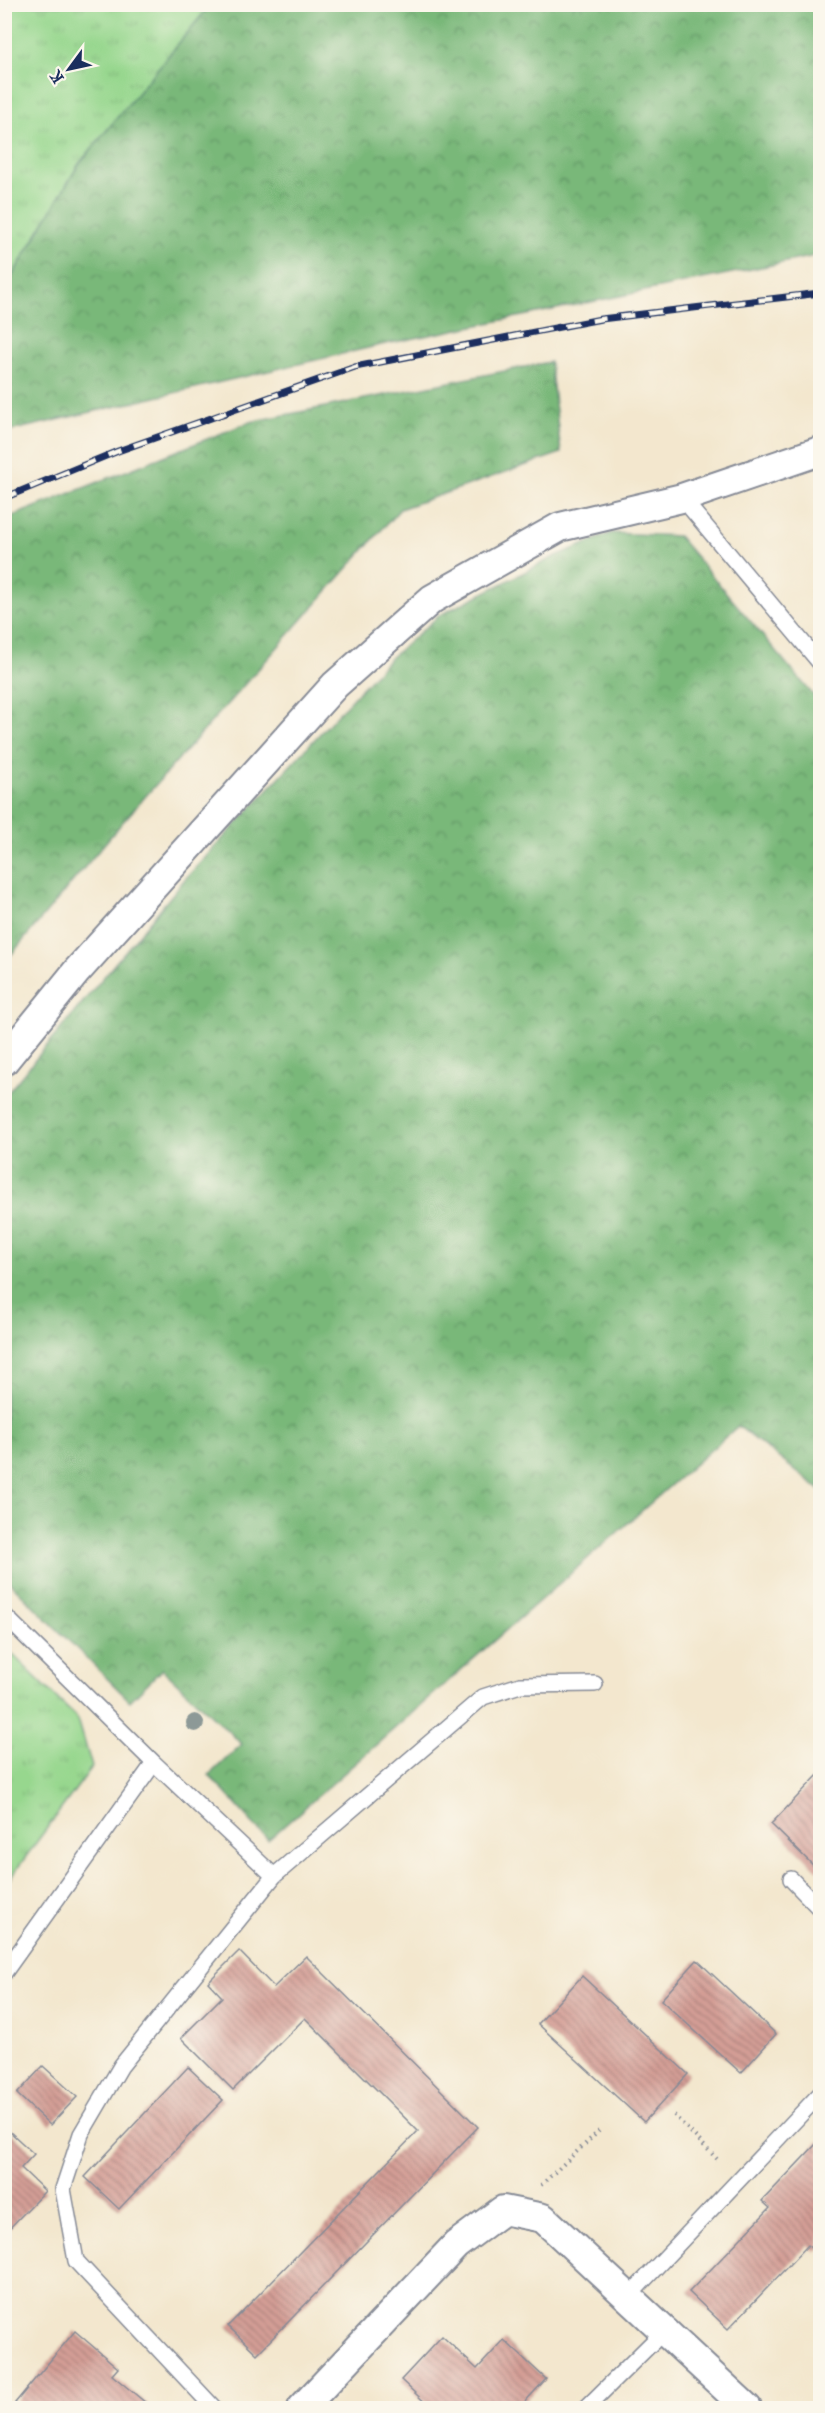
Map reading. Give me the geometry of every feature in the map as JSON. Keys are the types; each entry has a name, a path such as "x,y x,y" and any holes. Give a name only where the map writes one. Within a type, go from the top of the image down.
{"street":[{"path":"4,1061 77,971 335,685 432,599 560,527 682,498 820,451"},
{"path":"302,2409 456,2245 503,2210 543,2218 747,2409"}],"lane":[{"path":"682,498 820,663"},
{"path":"4,1615 154,1763 274,1876"},
{"path":"214,2409 76,2261 63,2189 81,2134 121,2066 274,1876 483,1696 520,1685 595,1684"},
{"path":"4,1973 154,1763"},
{"path":"791,1879 820,1909"},
{"path":"628,2297 820,2094"},
{"path":"586,2409 665,2330"}],"path":[{"path":"674,2115 738,2181"},
{"path":"517,2213 547,2177 599,2132"}],"green space":[{"path":"211,4 820,5 820,255 381,345 5,432 5,288 79,164"},
{"path":"5,5 211,5 79,164 5,288"},
{"path":"550,362 561,453 400,509 121,824 5,962 5,519 250,422"},
{"path":"611,533 678,536 820,703 820,1490 738,1426 268,1840 209,1775 242,1744 162,1669 130,1701 5,1578 5,1096 185,879 389,659 440,615 554,557"},
{"path":"4,1646 78,1719 92,1767 5,1885"}],"building":[{"path":"820,1773 820,1872 771,1824"},
{"path":"239,1951 274,1987 306,1956 478,2127 257,2354 228,2326 418,2131 305,2018 233,2090 181,2038 222,1997 208,1982"},
{"path":"697,1960 776,2034 741,2073 661,2000"},
{"path":"582,1976 688,2074 644,2122 538,2024"},
{"path":"43,2066 77,2097 50,2125 17,2094"},
{"path":"188,2067 223,2100 119,2209 85,2177"},
{"path":"8,2130 34,2154 21,2168 45,2191 4,2234 4,2134"},
{"path":"820,2140 820,2247 815,2253 808,2245 728,2329 689,2292 770,2208 762,2201"},
{"path":"75,2331 118,2368 112,2375 152,2408 21,2408 15,2403"},
{"path":"442,2336 477,2369 504,2340 546,2379 519,2408 431,2408 401,2380"}],"railway":[{"path":"4,498 118,451 355,367 601,319 820,293"}]}
